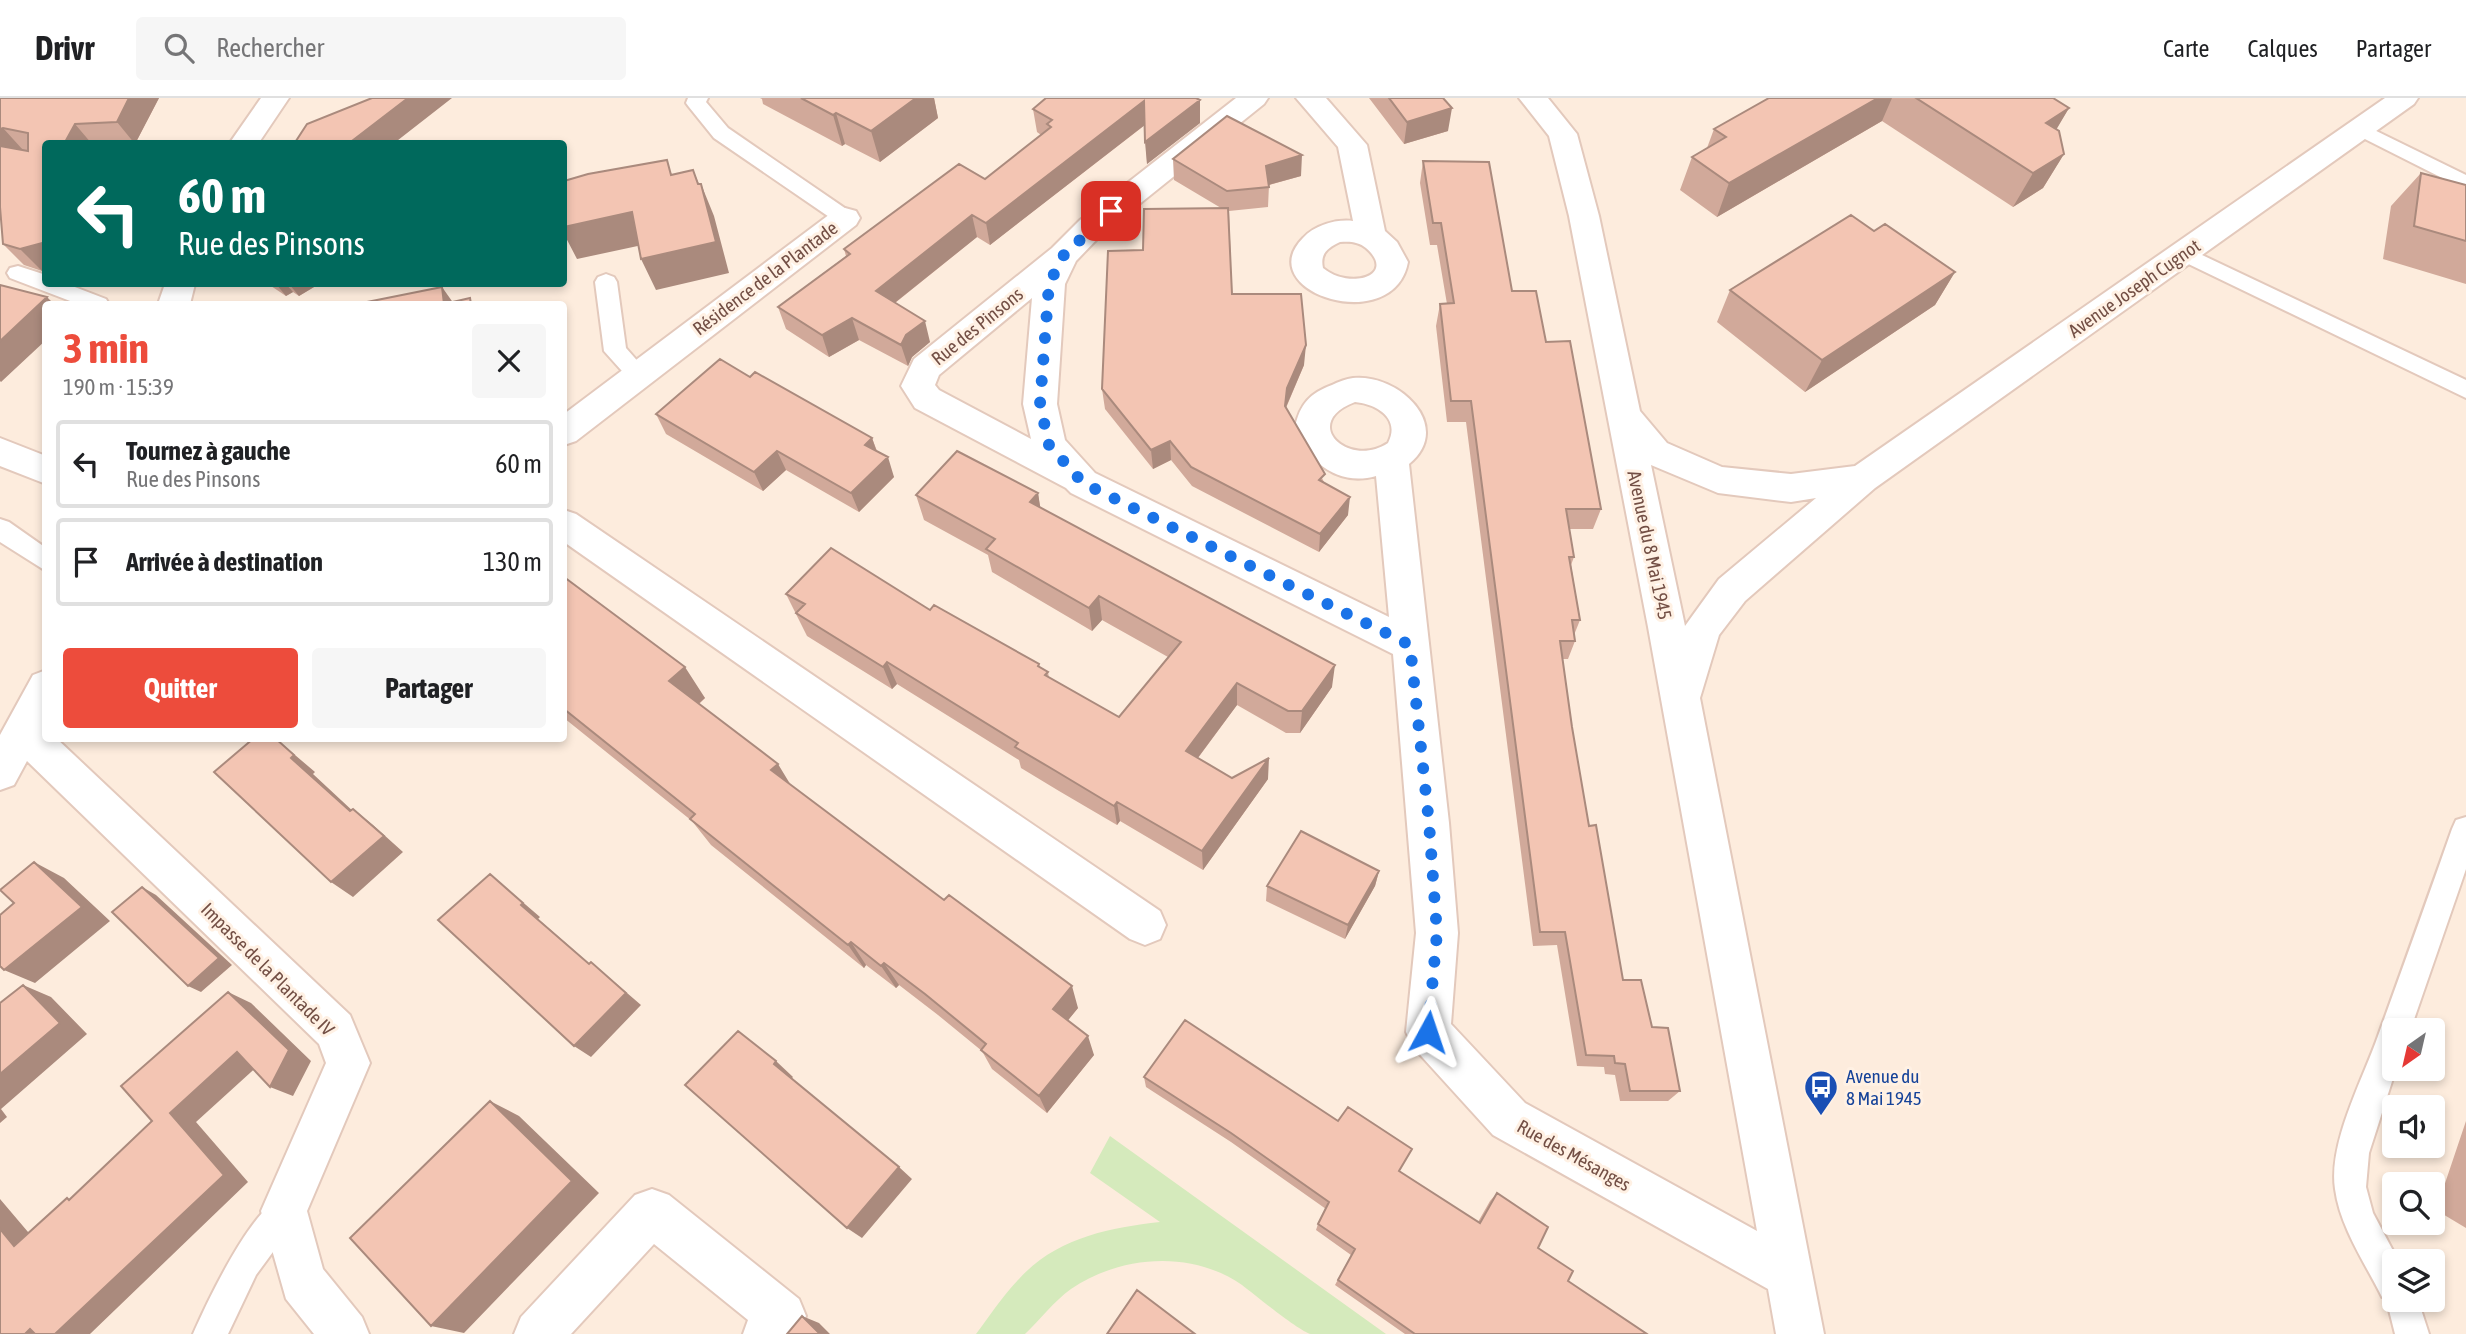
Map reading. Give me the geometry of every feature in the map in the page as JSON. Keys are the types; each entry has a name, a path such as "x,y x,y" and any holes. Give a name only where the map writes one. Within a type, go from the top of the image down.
{"street":[{"path":"246,140 275,98"},
{"name":"Rue des Pinsons","path":"1254,98 1091,227 1063,256 926,368 918,386 927,399 1083,483 1410,645"},
{"path":"1310,98 1352,145 1371,236"},
{"name":"Avenue du 8 Mai 1945","path":"1533,98 1563,134 1584,216 1681,700 1800,1334"},
{"name":"Avenue Joseph Cugnot","path":"1681,700 1702,629 1732,590 1863,478 2404,98"},
{"name":"Résidence de la Plantade","path":"567,430 845,218"},
{"name":"Rue des Pinsons","path":"1063,256 1049,284 1040,404 1049,445 1083,483"},
{"name":"Avenue Joseph Cugnot","path":"1624,415 1655,452 1718,480 1791,488 1863,478"},
{"path":"0,451 42,469"},
{"name":"Rue des Mésanges","path":"1391,458 1429,823 1437,933 1428,1032 1509,1119 1789,1275"},
{"path":"567,526 1145,925"},
{"path":"0,773 42,694"},
{"name":"Impasse de la Plantade IV","path":"22,731 335,1030 348,1062 284,1211"},
{"path":"284,1211 303,1282 345,1334"},
{"path":"538,1334 652,1212 782,1316 767,1334"}],"lane":[{"name":"Résidence de la Plantade","path":"698,98 696,103 721,134 845,218"},
{"path":"2360,129 2466,183"},
{"path":"2183,253 2466,390"},
{"path":"18,273 42,282"},
{"path":"606,282 615,351 638,374"},
{"path":"54,287 90,301"},
{"path":"0,529 42,558"},
{"path":"2400,1018 2466,829"},
{"path":"2382,1069 2350,1160 2350,1188 2382,1261"},
{"path":"210,1334 245,1264 284,1211"},
{"path":"2406,1312 2412,1334"}],"green space":[{"path":"1110,1136 1386,1334 1311,1334 1222,1274 1201,1266 1156,1261 1112,1269 1071,1289 1025,1334 976,1334 1013,1285 1049,1254 1084,1237 1160,1222 1090,1173"}],"building":[{"path":"0,98 129,98 117,122 75,124 66,140 42,140 42,243 20,249 3,244 0,146 28,151 28,133 0,129"},
{"path":"372,98 408,98 353,140 297,140 307,124"},
{"path":"801,98 916,98 871,131"},
{"path":"1046,98 1200,100 1145,142 1144,101 986,223 972,215 876,291 925,321 906,335 901,345 852,318 822,335 778,307 850,254 844,249 959,164 985,179 1051,127 1047,124 1052,120 1033,109"},
{"path":"1389,98 1443,98 1452,108 1407,122"},
{"path":"1769,98 1878,98 1729,183 1692,157 1726,137 1714,129"},
{"path":"1916,98 2053,98 2069,108 2046,123 2059,131 2064,154 2033,173"},
{"path":"1227,116 1302,155 1266,166 1269,187 1227,191 1173,159"},
{"path":"667,160 671,175 693,170 698,184 701,184 716,242 641,259 632,212 567,226 567,180"},
{"path":"1423,161 1489,162 1512,291 1536,291 1546,342 1570,341 1601,509 1566,509 1574,557 1569,557 1580,620 1572,620 1575,641 1560,641 1572,727 1589,826 1596,825 1623,980 1641,980 1652,1027 1668,1028 1680,1091 1630,1091 1625,1064 1615,1063 1614,1056 1586,1055 1565,932 1540,932 1471,401 1451,401 1440,304 1454,303 1441,223 1433,223"},
{"path":"2421,173 2466,185 2466,241 2414,226"},
{"path":"1228,208 1232,294 1301,294 1306,345 1287,388 1285,406 1325,474 1319,480 1350,497 1320,534 1191,467 1170,441 1151,450 1102,389 1108,251 1143,250 1144,209"},
{"path":"1851,215 1874,231 1885,224 1955,272 1822,360 1730,290"},
{"path":"0,285 47,297 42,301 0,341"},
{"path":"442,287 444,301 372,301"},
{"path":"720,359 750,377 755,372 872,438 865,445 888,457 851,493 777,451 754,472 656,414"},
{"path":"957,451 1038,493 1030,502 1335,665 1302,711 1288,711 1237,683 1186,751 1232,778 1269,758 1202,851 1117,802 1114,806 1015,747 1018,743 887,662 883,667 796,613 805,604 786,594 831,548 930,610 934,605 1039,664 1038,666 1048,672 1045,675 1119,717 1181,642 1099,596 1089,608 986,549 995,539 916,495"},
{"path":"567,579 685,667 669,681 778,764 771,770 944,900 949,895 1072,986 1053,1009 1088,1036 1039,1096 981,1050 986,1044 925,994 884,963 881,966 851,942 848,945 690,819 695,814 567,711"},
{"path":"249,742 279,742 294,755 291,758 350,811 353,809 384,836 331,882 214,772"},
{"path":"1301,831 1379,871 1348,925 1267,886"},
{"path":"34,862 82,907 4,970 0,966 0,915 14,903 0,890"},
{"path":"490,874 523,903 521,905 626,993 574,1046 438,920"},
{"path":"142,887 219,958 188,986 112,912"},
{"path":"23,985 60,1023 0,1074 0,1003"},
{"path":"228,992 289,1050 270,1087 237,1052 170,1113 224,1175 55,1334 35,1334 30,1329 25,1334 0,1334 0,1229 14,1246 67,1198 69,1200 152,1121 121,1086"},
{"path":"1185,1020 1338,1121 1348,1107 1412,1149 1399,1171 1480,1223 1497,1193 1548,1227 1538,1248 1573,1271 1568,1281 1647,1334 1415,1334 1338,1280 1355,1249 1318,1224 1329,1202 1231,1133 1144,1077"},
{"path":"738,1031 899,1167 847,1228 685,1085"},
{"path":"490,1101 572,1181 431,1326 350,1238"},
{"path":"1137,1290 1195,1334 1107,1334"},
{"path":"802,1316 820,1334 787,1334"}],"place":[{"name":"Avenue du 8 Mai 1945","path":"1821,1117"}],"route":[{"path":"1111,211 1063,256 1049,284 1040,404 1049,445 1083,483 1410,645 1429,823 1437,933 1428,1032"}]}
